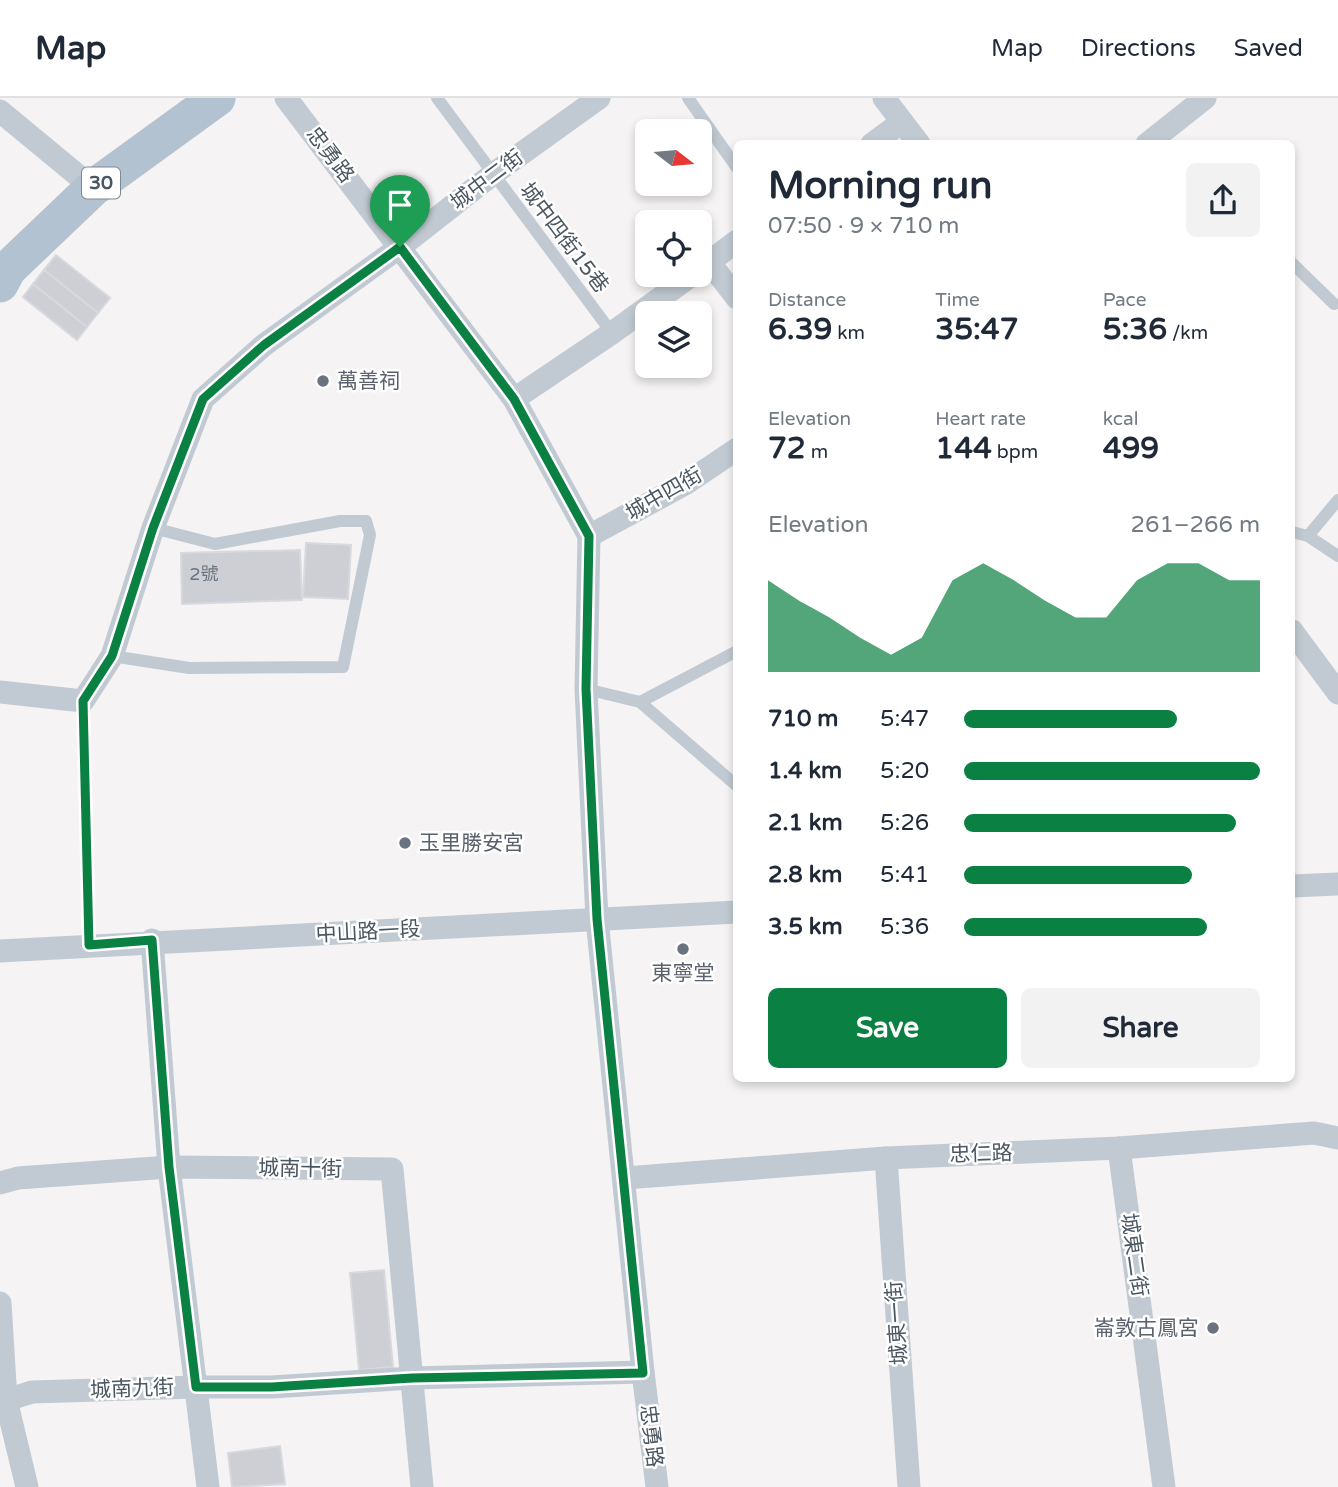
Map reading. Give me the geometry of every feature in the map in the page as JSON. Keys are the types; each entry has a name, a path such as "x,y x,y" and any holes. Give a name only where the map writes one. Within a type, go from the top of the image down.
{"main road":[{"name":"30","path":"3,272 93,188 217,98"}],"street":[{"name":"忠勇路","path":"286,98 514,399 589,536 586,689 597,919 657,1487"},
{"name":"城中二街","path":"83,701 112,656 153,528 203,399 264,345 599,98"},
{"path":"884,98 916,140"},
{"path":"1152,140 1205,98"},
{"path":"0,111 93,188"},
{"path":"877,140 902,122"},
{"path":"712,259 733,244"},
{"path":"712,278 733,295"},
{"path":"514,399 674,287"},
{"name":"城中四街","path":"589,536 685,484 733,452"},
{"path":"1295,634 1330,665 1338,693"},
{"path":"0,692 83,701"},
{"path":"1295,886 1338,884"},
{"name":"中山路一段","path":"0,951 152,940 336,934 733,912"},
{"path":"152,940 169,1167 208,1487"},
{"name":"忠仁路","path":"625,1178 886,1158 1119,1148 1314,1133 1338,1138"},
{"name":"城東二街","path":"1119,1148 1164,1487"},
{"name":"城東一街","path":"886,1158 909,1487"},
{"name":"城南十街","path":"0,1182 19,1178 169,1167 392,1170 412,1378"},
{"path":"0,1303 3,1401 27,1487"},
{"name":"城南九街","path":"3,1401 32,1392 272,1387 412,1378 643,1373"},
{"path":"412,1378 422,1487"}],"lane":[{"name":"城中四街15巷","path":"437,98 612,333"},
{"path":"688,98 733,162"},
{"path":"1295,266 1337,305"},
{"path":"1308,536 1338,500"},
{"path":"112,656 189,668 343,667 370,535 366,521 340,521 215,544 153,528"},
{"path":"1295,533 1308,536 1338,556"},
{"path":"640,702 733,652"},
{"path":"586,689 640,702 733,783"},
{"path":"83,701 89,945"}],"building":[{"path":"56,255 110,298 98,313 44,270"},
{"path":"44,270 98,313 87,327 33,284"},
{"path":"33,284 87,327 77,340 23,297"},
{"path":"306,543 351,545 348,599 303,597"},
{"path":"300,550 302,600 182,604 181,553"},
{"path":"384,1270 393,1367 359,1370 350,1273"},
{"path":"280,1446 285,1484 232,1487 228,1453"}],"place":[{"name":"萬善祠","path":"323,381"},
{"name":"玉里勝安宮","path":"405,843"},
{"name":"東寧堂","path":"683,949"},
{"name":"崙敦古鳳宮","path":"1213,1328"}],"route":[{"path":"400,247 514,399 589,536 586,689 597,919 643,1373 412,1378 272,1387 196,1387 169,1167 152,940 89,945 83,701 112,656 153,528 203,399 264,345 400,247"}]}
